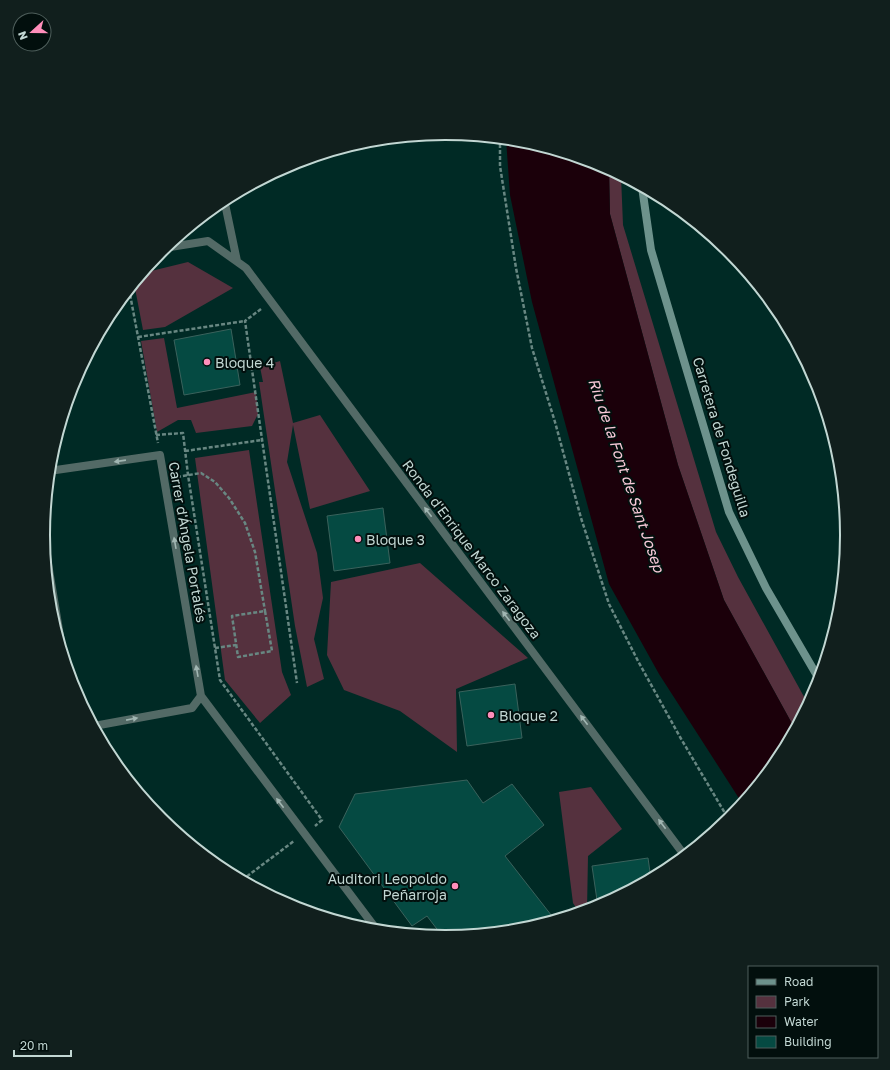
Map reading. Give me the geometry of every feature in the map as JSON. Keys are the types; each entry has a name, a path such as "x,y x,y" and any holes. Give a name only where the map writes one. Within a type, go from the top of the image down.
{"main road":[{"name":"Carretera de Fondeguilla","path":"643,194 651,250 729,512 766,588 815,672"}],"street":[{"path":"226,207 237,261"},
{"name":"Ronda d'Enrique Marco Zaragoza","path":"177,246 208,241 246,268 681,851"},
{"name":"Carrer d'Ángela Portalés","path":"56,469 160,455 201,696 371,923"},
{"path":"99,725 192,708 201,696"}],"path":[{"path":"500,144 500,166 516,268 532,348 609,604 638,661 680,737 725,813"},
{"path":"131,297 160,455"},
{"path":"138,337 245,321 271,301"},
{"path":"245,321 297,683"},
{"path":"156,435 183,432 188,475 220,680 322,820 246,877"},
{"path":"185,451 262,440"},
{"path":"164,479 201,473 214,482 229,498 245,523 255,552 272,651 238,656 232,616 265,611"},
{"path":"215,648 236,645"}],"green space":[{"path":"609,176 621,182 623,225 716,532 738,577 805,698 792,723 724,600 678,465 610,214"},
{"path":"188,262 233,288 165,327 143,330 135,291 152,271"},
{"path":"164,338 177,408 256,392 258,414 252,426 196,433 191,420 178,420 157,432 141,341"},
{"path":"280,361 293,423 320,415 370,491 310,509 293,425 287,462 317,553 323,598 314,639 324,679 307,687 295,626 259,382 263,382 260,367"},
{"path":"249,450 282,672 291,695 260,723 225,680 195,458"},
{"path":"420,563 528,658 456,689 457,752 400,711 344,690 327,655 331,582"},
{"path":"591,787 622,829 588,856 587,903 576,908 573,903 559,792"}],"water":[{"name":"Riu de la Font de Sant Josep","path":"506,145 547,153 609,176 610,214 678,465 724,600 792,723 773,754 739,798 659,674 609,584 532,302 510,195"}],"building":[{"name":"Bloque 4","path":"231,329 240,385 184,395 174,340"},
{"name":"Bloque 3","path":"383,508 390,563 334,571 327,516"},
{"name":"Bloque 2","path":"515,684 522,738 467,746 459,692"},
{"name":"Auditori Leopoldo Peñarroja","path":"467,780 483,803 512,784 544,825 505,856 552,916 497,927 445,930 437,930 427,916 412,926 339,827 355,794"},
{"path":"648,858 650,872 620,889 597,900 592,866"}],"place":[{"name":"Bloque 4","path":"207,362"},
{"name":"Bloque 3","path":"358,539"},
{"name":"Bloque 2","path":"491,715"},
{"name":"Auditori Leopoldo Peñarroja","path":"455,886"}]}
